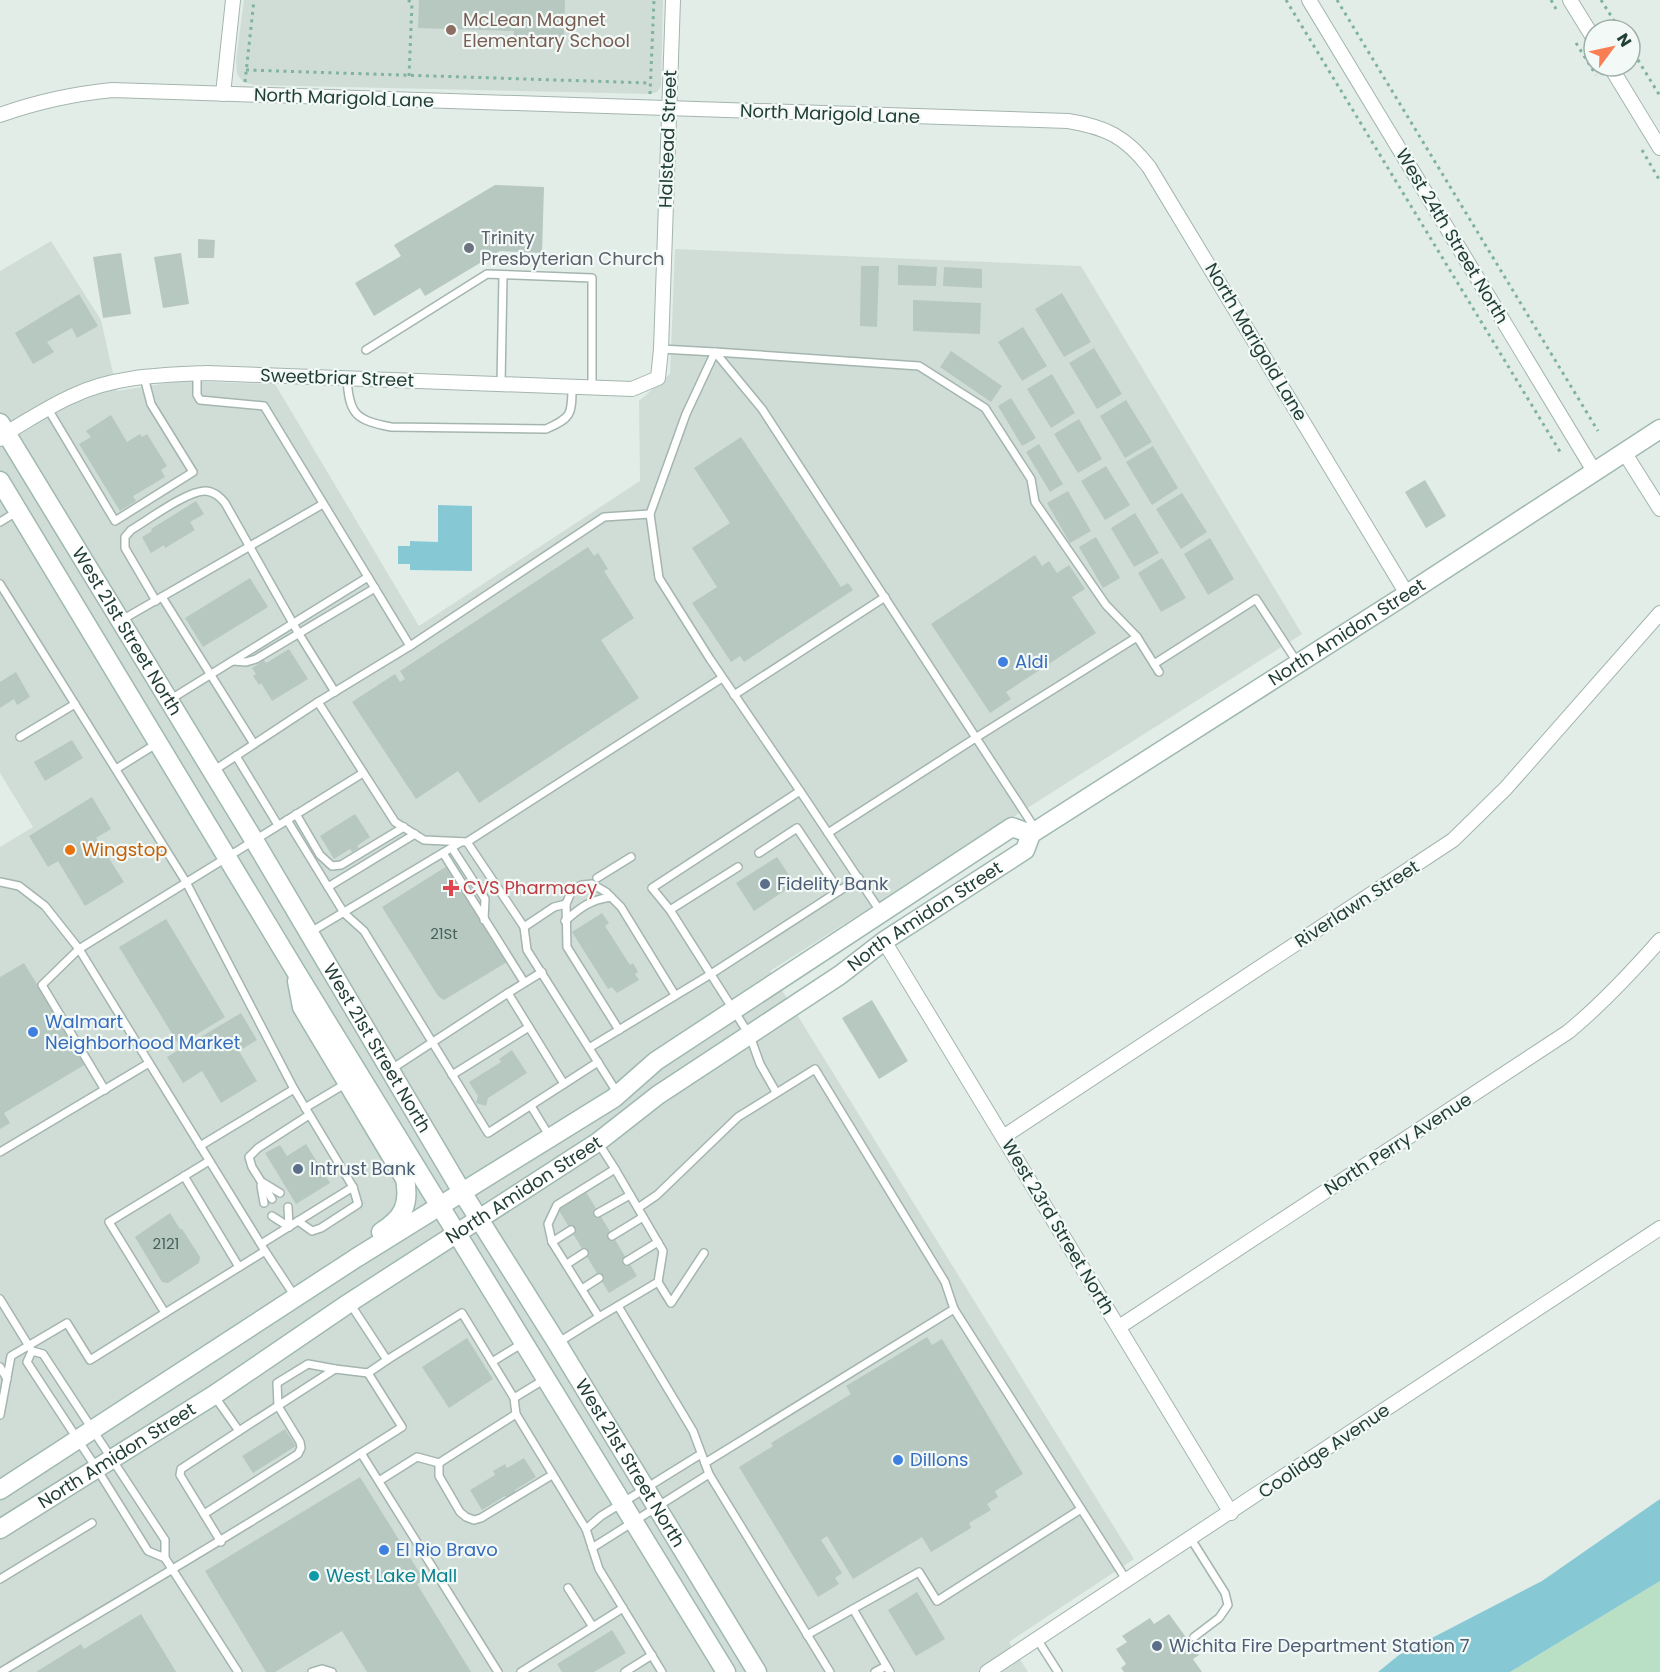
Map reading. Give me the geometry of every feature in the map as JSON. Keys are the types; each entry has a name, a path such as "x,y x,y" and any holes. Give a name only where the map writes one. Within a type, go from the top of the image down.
{"main road":[{"name":"North Amidon Street","path":"0,1529 214,1395 349,1303 598,1142 658,1095 840,975 884,941 1025,850 1034,832 1660,429"},
{"name":"West 21st Street North","path":"2,432 169,700 462,1192 557,1343 757,1672"},
{"name":"West 21st Street North","path":"0,482 295,970 726,1672"},
{"name":"North Amidon Street","path":"0,1490 356,1258 618,1094 656,1061 1012,827 1034,832"},
{"path":"295,970 302,1007 405,1179 407,1192 401,1213 395,1223 359,1245 356,1258"}],"street":[{"path":"223,94 233,0"},
{"name":"Halstead Street","path":"661,349 673,0"},
{"name":"West 24th Street North","path":"1309,0 1594,471"},
{"path":"1570,0 1582,20"},
{"path":"1617,78 1660,148"},
{"name":"North Marigold Lane","path":"0,115 41,102 103,91 1068,121 1109,131 1135,150 1166,194 1407,594"},
{"name":"Sweetbriar Street","path":"2,432 72,396 119,381 144,377 197,373 632,389 658,378 661,349"},
{"path":"1624,452 1660,509"},
{"name":"Riverlawn Street","path":"1003,1137 1453,840 1506,788 1660,613"},
{"name":"North Perry Avenue","path":"1119,1327 1568,1032 1594,1011 1629,976 1660,940"},
{"name":"West 23rd Street North","path":"884,941 1231,1513"},
{"name":"Coolidge Avenue","path":"987,1672 1660,1228"}],"lane":[{"path":"366,350 487,274 592,278 592,388"},
{"path":"501,384 503,275"},
{"path":"661,349 919,366 985,408 1031,479 1035,502 1106,605 1137,637 1159,672"},
{"path":"715,352 686,414 650,514 659,578 722,678 881,913"},
{"path":"715,352 762,409 977,737 1034,832"},
{"path":"197,373 197,395 200,400 264,406 410,645"},
{"path":"48,409 115,520 193,472 151,404 144,377"},
{"path":"347,378 348,399 356,415 370,423 391,428 546,429 565,420 572,406 572,387"},
{"path":"255,744 125,548 125,537 131,530 194,492 208,491 218,495 335,692"},
{"path":"120,621 323,504"},
{"path":"0,522 18,511"},
{"path":"212,772 604,517 650,514"},
{"path":"169,700 368,577"},
{"path":"0,584 3,595 75,704 186,882 294,1089 353,1187 358,1204 321,1228 312,1231 298,1221"},
{"path":"233,661 246,662 256,659 375,588"},
{"path":"734,696 885,597"},
{"path":"1154,664 1256,599 1298,664"},
{"path":"828,833 1137,637"},
{"path":"309,933 464,842 722,678"},
{"path":"318,702 395,822 424,840 464,842"},
{"path":"20,737 75,704"},
{"path":"116,769 158,743"},
{"path":"236,756 278,825"},
{"path":"105,1090 42,985 79,949 363,773"},
{"path":"776,1092 760,1064 750,1036 670,910 652,888 800,791"},
{"path":"296,814 320,855 332,866 341,865 404,828"},
{"path":"287,820 344,913 364,931 488,1133 598,1062"},
{"path":"759,852 797,828 839,891"},
{"path":"328,887 414,834"},
{"path":"464,842 524,927 527,950 618,1094"},
{"path":"452,848 484,899 484,920"},
{"path":"443,853 524,982"},
{"path":"597,878 631,857"},
{"path":"670,910 738,867"},
{"path":"589,1048 711,974 859,878"},
{"path":"0,882 19,886 45,906 79,949 209,1161 296,1297"},
{"path":"619,1029 567,947 566,904 572,891 582,885 592,884 621,907 675,995"},
{"path":"566,921 579,908 595,900 611,897"},
{"path":"524,927 554,907 566,904"},
{"path":"390,1070 542,972"},
{"path":"508,993 564,1084"},
{"path":"452,1075 529,1027"},
{"path":"0,1152 149,1063"},
{"path":"638,1208 657,1195 738,1117 815,1069 945,1282 954,1309 1127,1581"},
{"path":"305,1108 348,1083"},
{"path":"200,1146 294,1089"},
{"path":"531,1106 550,1138"},
{"path":"272,1199 252,1167 249,1156 309,1115"},
{"path":"598,1142 663,1251 658,1282 671,1303 704,1253"},
{"path":"165,1313 109,1222 209,1161"},
{"path":"599,1317 552,1242 548,1224 557,1205 615,1169"},
{"path":"184,1176 239,1267"},
{"path":"260,1180 280,1193"},
{"path":"260,1180 264,1203"},
{"path":"0,1415 4,1378 11,1356 30,1348 67,1323 90,1360 239,1267 289,1227 353,1187"},
{"path":"598,1213 630,1194"},
{"path":"288,1207 289,1227"},
{"path":"280,1213 289,1227"},
{"path":"272,1216 289,1227"},
{"path":"612,1236 643,1217"},
{"path":"552,1242 570,1230"},
{"path":"627,1261 658,1242"},
{"path":"567,1264 584,1253"},
{"path":"582,1289 599,1278"},
{"path":"557,1343 658,1282"},
{"path":"0,1299 30,1348 43,1354 85,1435 104,1464 148,1551 165,1558 238,1672"},
{"path":"349,1303 387,1360"},
{"path":"618,1306 693,1431 709,1474 830,1672"},
{"path":"705,1463 954,1309"},
{"path":"204,1515 298,1454 301,1448 300,1442 278,1406 277,1383 308,1364 368,1373 462,1313 514,1398 516,1414 586,1529 599,1569 662,1672"},
{"path":"492,1362 523,1343"},
{"path":"30,1348 27,1362 165,1540 165,1558"},
{"path":"0,1367 4,1378"},
{"path":"221,1542 180,1475 181,1469 335,1369"},
{"path":"1,1672 172,1568 221,1542 402,1427 368,1373"},
{"path":"514,1398 545,1378"},
{"path":"214,1395 238,1431"},
{"path":"379,1481 417,1457 439,1463 516,1414"},
{"path":"361,1453 498,1672"},
{"path":"586,1529 601,1516 702,1454"},
{"path":"439,1463 439,1476 460,1512 474,1520 481,1518 552,1474"},
{"path":"592,1548 709,1474"},
{"path":"807,1635 919,1572 937,1601 1081,1509"},
{"path":"0,1579 92,1523"},
{"path":"1191,1539 1226,1593 1228,1605 1219,1618 1194,1636"},
{"path":"568,1588 593,1627"},
{"path":"521,1672 623,1608"},
{"path":"853,1609 888,1669 875,1672"},
{"path":"1037,1639 1058,1672"},
{"path":"625,1672 652,1655"},
{"path":"312,1672 322,1669 332,1672"}],"path":[{"path":"243,95 254,0"},
{"path":"408,0 412,3 409,76"},
{"path":"650,94 654,0"},
{"path":"1286,0 1562,455"},
{"path":"1337,0 1598,431"},
{"path":"1601,0 1612,18"},
{"path":"1642,67 1660,96"},
{"path":"246,70 650,83"}],"shaded area":[{"name":"McLean Magnet Elementary School","path":"244,0 663,0 661,86 657,92 650,94 255,85 243,82 237,74 236,60"},
{"path":"51,241 101,320 117,391 180,381 275,384 419,626 640,481 639,401 670,374 675,249 1081,266 1302,634 770,971 1134,1559 1009,1642 1028,1672 0,1672 0,847 33,827 0,773 0,271"}],"green space":[{"path":"1660,1581 1660,1672 1510,1672"}],"water":[{"path":"438,505 472,506 472,571 410,570 410,564 398,564 398,546 410,546 410,541 438,542"},
{"path":"1660,1499 1660,1581 1510,1672 1378,1672 1399,1655 1542,1581"}],"building":[{"path":"419,0 565,0 564,43 513,41 514,31 418,28"},
{"name":"Trinity Presbyterian Church","path":"495,185 544,187 542,253 500,251 425,296 420,288 374,316 355,283 401,256 394,245"},
{"path":"198,239 215,240 214,258 198,258"},
{"path":"121,253 131,314 103,318 93,257"},
{"path":"181,253 189,304 163,308 154,257"},
{"path":"898,265 937,267 936,286 898,285"},
{"path":"861,266 879,266 877,327 860,326"},
{"path":"944,267 982,269 982,288 943,286"},
{"path":"1062,293 1091,342 1064,357 1035,309"},
{"path":"79,294 98,326 77,338 72,328 47,342 54,352 33,364 15,333"},
{"path":"913,300 981,303 980,334 913,331"},
{"path":"1023,327 1047,366 1022,381 998,342"},
{"path":"1094,348 1122,394 1097,409 1069,363"},
{"path":"951,351 1002,386 991,402 940,367"},
{"path":"1052,374 1075,413 1051,428 1027,389"},
{"path":"1011,398 1036,438 1022,446 998,406"},
{"path":"1126,400 1152,442 1125,458 1100,416"},
{"path":"111,415 127,442 140,434 142,437 147,434 167,466 161,470 165,477 133,496 136,501 120,511 79,444 91,437 86,431"},
{"path":"1079,419 1102,459 1078,473 1054,434"},
{"path":"741,437 841,587 848,583 853,590 744,662 740,656 731,662 692,603 717,587 692,548 730,523 694,468"},
{"path":"1039,444 1063,484 1050,492 1026,452"},
{"path":"1153,446 1178,488 1152,505 1126,462"},
{"path":"1106,466 1130,505 1105,520 1081,481"},
{"path":"1425,480 1446,516 1426,528 1405,492"},
{"path":"1068,491 1091,531 1070,543 1047,503"},
{"path":"1182,493 1207,532 1181,549 1156,509"},
{"path":"196,501 204,514 190,522 195,530 165,548 164,545 151,553 142,537"},
{"path":"1135,513 1159,553 1134,567 1111,528"},
{"path":"1096,537 1120,578 1103,588 1079,547"},
{"path":"1210,538 1234,579 1208,595 1184,554"},
{"path":"588,547 594,556 598,553 608,569 604,571 634,618 601,640 639,698 479,803 458,771 416,799 352,702 395,674 400,682 405,679 400,671"},
{"name":"Aldi","path":"1035,555 1042,566 1049,561 1057,573 1069,565 1085,589 1072,597 1096,633 1006,692 1011,699 990,713 931,624"},
{"path":"1162,558 1186,598 1161,612 1138,573"},
{"path":"250,578 268,607 203,647 185,618"},
{"path":"289,649 308,679 272,701 261,683 259,685 253,676 256,674 252,668 264,660 266,663"},
{"path":"16,672 30,697 17,705 14,699 0,708 0,682"},
{"path":"72,740 83,758 45,781 34,762"},
{"name":"Wingstop","path":"92,797 111,829 96,838 124,882 85,906 58,861 48,867 29,836"},
{"path":"355,814 370,837 357,846 359,848 352,852 350,849 334,859 320,836"},
{"name":"Fidelity Bank","path":"777,857 795,884 754,911 736,883"},
{"name":"CVS Pharmacy","path":"447,866 507,962 444,1000 438,996 382,907"},
{"path":"602,913 609,923 605,926 630,965 633,963 638,972 635,974 639,980 617,993 612,987 608,989 572,932"},
{"path":"166,919 225,1017 179,1045 119,947"},
{"name":"Walmart Neighborhood Market","path":"24,963 86,1064 4,1113 10,1123 0,1129 0,977"},
{"path":"872,1000 908,1061 879,1079 842,1018"},
{"path":"241,1013 257,1040 239,1051 257,1081 221,1103 202,1071 183,1083 167,1057"},
{"path":"512,1050 527,1073 488,1098 486,1106 476,1103 478,1096 469,1082 501,1062 499,1059"},
{"name":"Intrust Bank","path":"306,1144 330,1183 296,1204 265,1153 280,1145 287,1156"},
{"path":"586,1192 637,1276 609,1293 558,1209"},
{"path":"170,1213 200,1257 199,1263 168,1283 162,1282 135,1237"},
{"name":"Dillons","path":"927,1337 932,1345 942,1339 1023,1474 995,1491 998,1497 987,1504 991,1510 969,1523 971,1528 931,1552 922,1537 853,1579 827,1536 821,1540 842,1573 835,1578 839,1584 818,1597 739,1467 773,1446 771,1443 851,1394 846,1386"},
{"path":"467,1338 493,1379 449,1408 422,1367"},
{"path":"285,1429 296,1446 253,1473 242,1456"},
{"path":"524,1458 536,1477 515,1490 515,1493 508,1498 505,1496 482,1510 470,1490 495,1475 493,1471 505,1464 507,1468"},
{"name":"West Lake Mall","path":"360,1477 424,1580 417,1584 471,1672 367,1672 342,1631 275,1672 266,1672 205,1571"},
{"path":"917,1592 945,1639 916,1656 888,1610"},
{"path":"141,1614 176,1672 36,1672 81,1644 84,1649"},
{"name":"Wichita Fire Department Station 7","path":"1169,1614 1199,1655 1193,1659 1202,1672 1124,1672 1121,1668 1126,1664 1116,1649 1127,1642 1122,1636 1150,1618 1154,1624"},
{"path":"612,1630 626,1653 594,1672 562,1672 557,1664"}],"place":[{"name":"McLean Magnet Elementary School","path":"451,30"},
{"name":"Trinity Presbyterian Church","path":"469,248"},
{"name":"Aldi","path":"1003,662"},
{"name":"Wingstop","path":"70,850"},
{"name":"Fidelity Bank","path":"765,884"},
{"name":"CVS Pharmacy","path":"451,888"},
{"name":"Walmart Neighborhood Market","path":"33,1032"},
{"name":"Intrust Bank","path":"298,1169"},
{"name":"Dillons","path":"898,1460"},
{"name":"El Rio Bravo","path":"384,1550"},
{"name":"West Lake Mall","path":"314,1576"},
{"name":"Wichita Fire Department Station 7","path":"1157,1646"}]}
